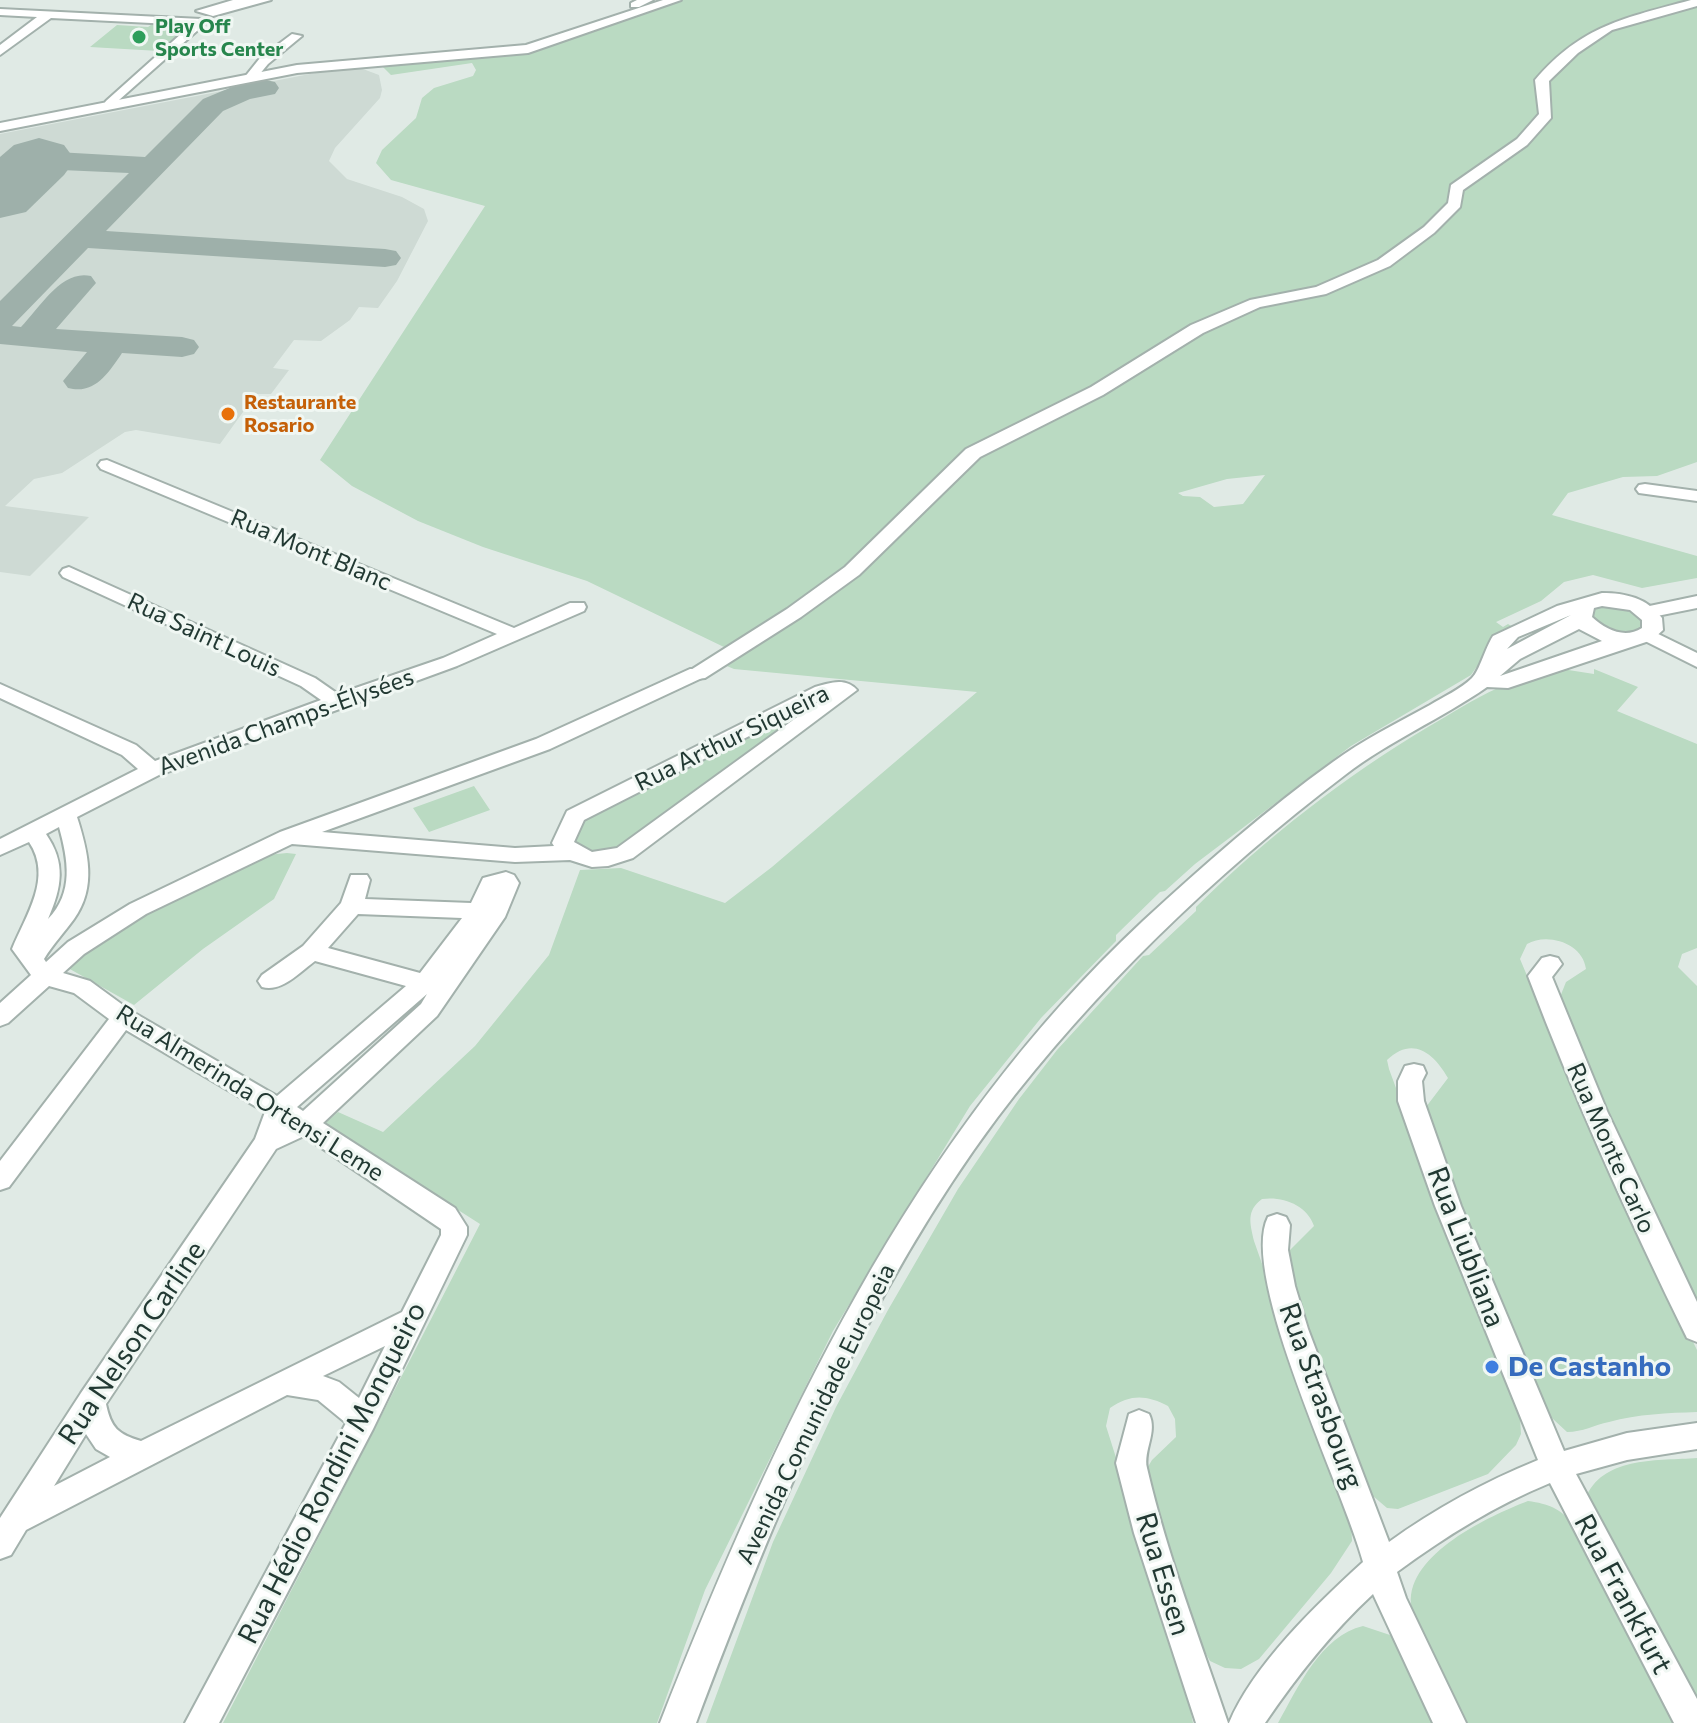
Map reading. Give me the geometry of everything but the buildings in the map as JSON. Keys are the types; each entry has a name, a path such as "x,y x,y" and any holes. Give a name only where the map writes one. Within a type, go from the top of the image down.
{"street":[{"path":"247,0 202,11 210,13 265,0"},
{"path":"635,5 647,0"},
{"path":"0,127 334,64 528,49 675,0"},
{"path":"0,1017 40,970 138,909 288,837 543,744 697,673 794,613 852,571 973,453 1097,391 1197,329 1256,303 1333,287 1384,263 1429,230 1455,204 1456,188 1528,137 1546,115 1542,80 1573,50 1620,22 1697,2"},
{"path":"0,12 201,22 110,104"},
{"path":"0,51 49,14"},
{"path":"250,78 264,61 296,36"},
{"name":"Rua Mont Blanc","path":"107,465 515,635"},
{"path":"1645,489 1697,496"},
{"name":"Rua Saint Louis","path":"69,573 308,682 336,701"},
{"path":"1585,621 1616,599 1647,612 1697,602"},
{"name":"Avenida Champs-Élysées","path":"0,848 152,770 450,662 577,607"},
{"path":"1640,637 1654,624 1647,612"},
{"name":"Avenida Comunidade Europeia","path":"1503,661 1500,640 1511,633 1547,619 1585,621"},
{"path":"1585,621 1640,637 1697,661"},
{"name":"Avenida Comunidade Europeia","path":"678,1723 749,1547 855,1323 921,1211 1027,1062 1061,1021 1176,904 1253,836 1342,766 1484,680 1503,661 1585,621"},
{"name":"Avenida Comunidade Europeia","path":"1484,680 1500,683 1640,637"},
{"name":"Rua Arthur Siqueira","path":"288,837 515,855 572,853 601,861 625,853 847,690 838,687 822,691 575,816 563,843 572,853"},
{"path":"0,690 129,750 152,770"},
{"path":"40,970 40,942 69,910 78,891 75,843 65,812"},
{"path":"32,830 45,846 50,874 46,899 24,949 40,970"},
{"path":"270,981 311,952 352,906 359,880"},
{"name":"Rua Nelson Carline","path":"5,1532 267,1142 279,1108 357,1041 435,985 488,911 352,906"},
{"path":"311,952 435,985"},
{"name":"Rua Monte Carlo","path":"1550,964 1540,976 1577,1076 1630,1195 1697,1330"},
{"name":"Rua Almerinda Ortensi Leme","path":"40,970 82,987 123,1017 305,1124 451,1221"},
{"name":"Rua Nelson Carline","path":"267,1142 305,1124 429,1010 435,985"},
{"path":"0,1180 123,1017"},
{"path":"357,1041 380,1054"},
{"name":"Rua Liubliana","path":"1414,1073 1410,1081 1411,1101 1448,1206 1555,1464"},
{"name":"Rua Hédio Rondini Monqueiro","path":"201,1723 363,1420 454,1235 451,1221"},
{"name":"Rua Strasbourg","path":"1277,1225 1273,1236 1276,1270 1313,1382 1372,1537 1393,1605 1450,1723"},
{"path":"5,1532 284,1382 412,1320"},
{"path":"284,1382 316,1384 333,1391 363,1420"},
{"path":"91,1402 96,1429 103,1439 144,1455"},
{"name":"Rua Essen","path":"1139,1423 1131,1463 1149,1533 1212,1723"},
{"path":"1245,1723 1272,1680 1323,1620 1379,1566 1418,1536 1491,1492 1555,1464 1611,1450 1697,1436"},
{"name":"Rua Frankfurt","path":"1555,1464 1692,1723"}],"shaded area":[{"path":"341,68 363,69 379,75 382,90 380,98 335,148 329,161 347,179 402,197 424,209 428,221 397,281 378,308 359,307 350,320 321,341 294,340 273,368 289,370 271,394 256,394 220,444 136,430 125,432 62,473 34,479 5,506 89,517 30,576 0,572 0,134"}],"green space":[{"path":"683,0 1697,0 1697,462 1657,476 1623,477 1568,493 1552,515 1697,556 1697,578 1642,588 1593,575 1564,582 1541,601 1496,622 1503,627 1508,624 1513,627 1500,633 1471,675 1351,746 1160,892 1116,935 1116,941 1041,1018 970,1106 833,1331 705,1590 657,1723 223,1723 480,1224 324,1124 338,1112 383,1132 475,1046 549,955 580,870 621,868 725,903 772,867 977,692 734,669 710,659 726,648 587,581 483,547 418,521 352,486 320,460 485,206 391,180 376,163 382,150 416,118 422,98 434,88 473,76 476,70 472,63 391,75 382,66 536,49","holes":["1265,475 1243,504 1214,507 1200,497 1178,493 1227,479"]},
{"name":"Play Off Sports Center","path":"158,20 193,22 159,51 90,47 117,25 148,27"},
{"path":"1603,606 1627,609 1643,623 1642,627 1636,632 1623,634 1590,619 1592,611"},
{"path":"1562,669 1594,674 1594,669 1638,687 1617,711 1697,744 1697,948 1682,954 1678,967 1697,986 1697,1309 1646,1206 1560,997 1566,982 1586,969 1583,960 1571,946 1544,939 1527,944 1520,959 1608,1168 1697,1350 1697,1412 1631,1417 1567,1432 1540,1407 1427,1125 1426,1107 1448,1078 1429,1055 1413,1048 1405,1049 1387,1060 1389,1069 1451,1238 1519,1400 1521,1434 1516,1445 1488,1474 1398,1509 1387,1508 1373,1496 1323,1380 1287,1271 1287,1253 1314,1226 1300,1207 1278,1199 1262,1199 1251,1213 1254,1241 1337,1477 1351,1521 1352,1541 1331,1573 1259,1659 1241,1669 1225,1668 1210,1661 1191,1627 1146,1470 1176,1437 1175,1419 1168,1406 1146,1398 1132,1398 1110,1408 1106,1426 1182,1667 1193,1723 706,1723 773,1542 836,1407 958,1189 1019,1099 1057,1050 1143,956 1149,955 1223,882 1307,810 1397,746 1489,692"},
{"path":"826,698 619,846 592,851 579,847 576,842 585,815"},
{"path":"474,786 490,810 429,832 413,808"},
{"path":"296,854 274,899 203,949 134,1005 68,968 111,933 162,904 267,855"},
{"path":"1697,1458 1697,1713 1587,1495 1596,1482 1620,1467"},
{"path":"1528,1501 1554,1508 1574,1525 1680,1723 1462,1723 1418,1628 1411,1604 1413,1586 1422,1569 1453,1539 1493,1516"},
{"path":"1363,1626 1390,1635 1405,1654 1439,1723 1278,1723 1303,1679 1323,1652 1335,1640"}],"taxiway":[{"path":"78,241 213,105 242,93 266,88"},
{"path":"39,160 142,165 145,171"},
{"path":"78,241 88,239 385,258"},
{"path":"0,320 78,241"},
{"path":"74,242 78,241"},
{"path":"30,337 80,283"},
{"path":"7,336 30,337"},
{"path":"30,337 182,347"},
{"path":"80,381 106,352 105,348 92,342"}],"runway":[{"path":"0,196 39,160"}],"place":[{"name":"Play Off Sports Center","path":"139,37"},
{"name":"Restaurante Rosario","path":"228,414"},
{"name":"De Castanho","path":"1492,1367"}]}
